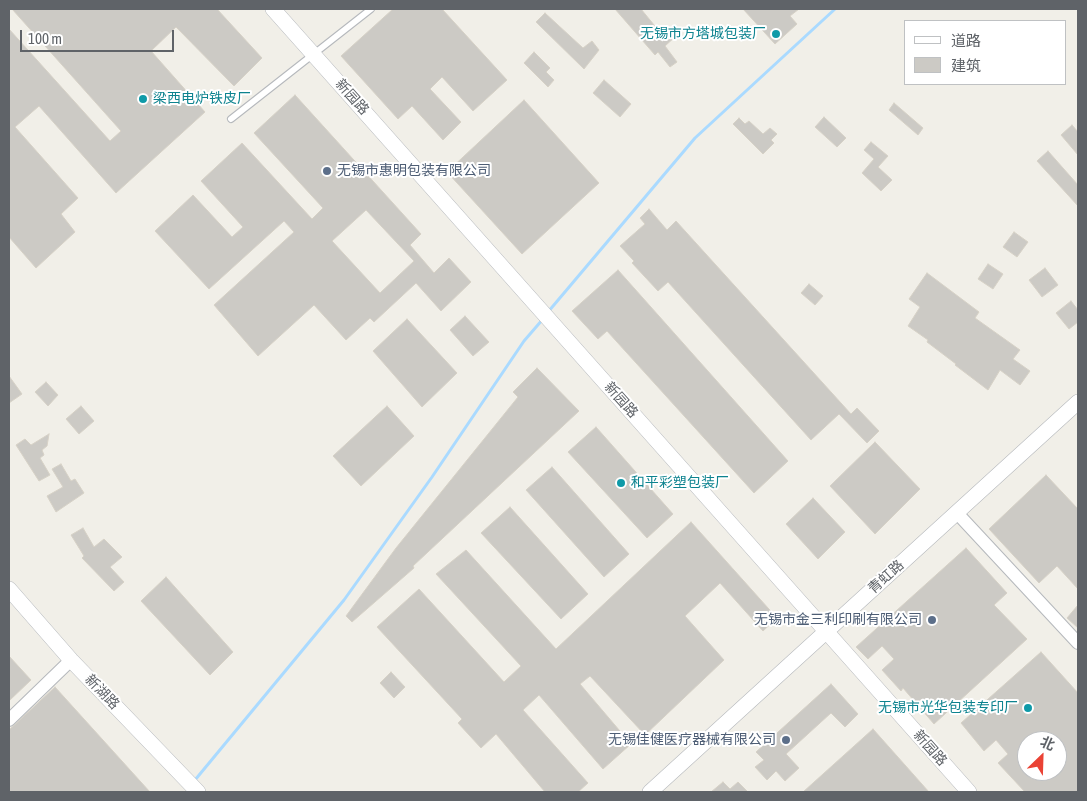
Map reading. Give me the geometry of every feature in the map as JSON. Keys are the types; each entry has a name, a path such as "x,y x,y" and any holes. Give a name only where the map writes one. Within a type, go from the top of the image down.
{"street":[{"name":"新园路","path":"273,9 969,792"},
{"name":"青虹路","path":"650,792 1078,402"},
{"path":"957,513 1078,643"},
{"name":"新湖路","path":"9,589 72,660 193,787"},
{"path":"9,720 72,660"}],"lane":[{"path":"231,119 371,9"}],"building":[{"path":"12,9 217,9 262,58 234,86 176,27 151,51 205,112 116,193 39,106 15,127 78,198 61,214 75,232 36,268 9,237 9,29 110,141 121,131"},
{"path":"393,9 442,9 507,80 473,111 442,77 430,89 461,122 443,140 412,106 398,119 341,56"},
{"path":"615,9 641,9 659,31 666,25 676,36 665,46 677,62 670,67 658,52 655,55"},
{"name":"无锡市方塔城包装厂","path":"743,9 799,9 790,16 797,24 775,44"},
{"path":"545,13 583,48 592,41 599,50 584,69 536,22"},
{"path":"534,52 550,68 546,72 554,80 548,87 524,63"},
{"path":"604,80 631,104 620,117 593,93"},
{"path":"295,95 421,234 410,245 434,273 449,258 471,282 441,311 416,283 374,322 370,318 346,340 314,305 258,356 214,305 294,232 284,221 209,289 155,231 193,195 232,237 243,227 201,181 242,143 312,219 323,208 254,133","holes":["366,210 414,261 380,293 332,241"]},
{"path":"524,100 599,183 522,254 447,172"},
{"path":"894,103 923,128 918,135 889,110"},
{"path":"824,117 846,138 837,147 815,127"},
{"path":"739,118 745,124 749,121 763,134 770,128 777,134 771,140 774,143 763,154 733,124"},
{"path":"1072,125 1078,132 1078,155 1061,135"},
{"path":"871,142 888,156 878,167 892,180 881,191 862,173 874,159 864,150"},
{"path":"1048,151 1078,185 1078,206 1037,161"},
{"path":"649,209 667,230 676,221 851,414 857,408 879,431 867,443 839,414 811,440 668,282 658,291 632,263 634,261 620,246 645,224 640,218"},
{"path":"1014,232 1028,242 1017,257 1003,247"},
{"path":"988,264 1003,274 993,289 978,279"},
{"path":"1045,268 1058,285 1042,297 1029,280"},
{"path":"618,270 788,461 754,493 607,331 598,339 572,311"},
{"path":"927,273 979,312 975,318 1020,350 1013,359 1030,371 1020,385 1000,370 988,390 927,342 928,340 908,326 920,307 909,299"},
{"path":"809,284 823,296 815,305 801,293"},
{"path":"1071,301 1078,310 1078,322 1069,329 1056,313"},
{"path":"465,316 489,342 473,356 450,330"},
{"path":"407,319 457,373 422,407 373,351"},
{"path":"537,368 579,411 413,566 414,568 352,622 346,616 396,548 518,397 513,392"},
{"path":"9,376 22,394 9,403"},
{"path":"46,382 58,395 48,406 35,392"},
{"path":"81,406 94,421 79,434 66,419"},
{"path":"387,406 414,436 361,486 333,456"},
{"name":"和平彩塑包装厂","path":"596,427 673,514 647,538 568,452"},
{"path":"49,434 47,446 42,450 44,455 40,458 50,475 39,481 16,445 25,439 31,445"},
{"path":"875,442 920,489 875,534 830,486"},
{"path":"61,464 71,481 75,479 84,493 56,512 47,496 63,487 52,469"},
{"path":"552,467 629,554 604,577 526,490"},
{"path":"1046,475 1078,509 1078,589 1057,566 1039,583 989,529"},
{"path":"813,498 845,532 818,559 786,524"},
{"path":"510,507 588,594 561,619 481,533"},
{"path":"691,522 777,618 763,631 720,583 685,616 724,660 645,735 590,676 580,684 631,744 603,769 539,695 523,710 588,783 578,792 545,792 496,734 481,748 458,723 462,719 377,627 419,589 504,682 521,666 436,574 466,550 556,649"},
{"path":"83,528 94,547 104,539 122,557 110,567 124,582 114,591 82,558 84,556 71,535"},
{"path":"966,548 1007,593 994,605 1027,639 934,724 903,688 901,691 882,670 894,659 882,646 868,659 856,647"},
{"path":"166,577 233,652 210,675 141,601"},
{"path":"1078,605 1078,628 1067,618"},
{"name":"无锡市光华包装专印厂","path":"1041,652 1078,693 1078,792 1025,792 998,763 1008,754 996,740 984,751 961,723"},
{"path":"9,656 31,680 9,701"},
{"path":"391,672 405,687 394,698 380,683"},
{"name":"无锡佳健医疗器械有限公司","path":"831,684 858,714 845,727 831,713 786,754 799,768 785,781 776,771 767,780 755,767 764,760 756,752"},
{"path":"55,687 150,792 9,792 9,730"},
{"path":"873,729 929,792 803,792"},
{"path":"723,782 730,789 738,782 748,792 711,792"}],"waterway":[{"path":"548,312 695,138 835,9"},
{"path":"195,780 344,600 432,477 524,341 543,319"}],"place":[{"name":"无锡市方塔城包装厂","path":"776,34"},
{"name":"梁西电炉铁皮厂","path":"143,99"},
{"name":"无锡市惠明包装有限公司","path":"327,171"},
{"name":"和平彩塑包装厂","path":"621,483"},
{"name":"无锡市金三利印刷有限公司","path":"932,620"},
{"name":"无锡市光华包装专印厂","path":"1028,708"},
{"name":"无锡佳健医疗器械有限公司","path":"786,740"}]}
